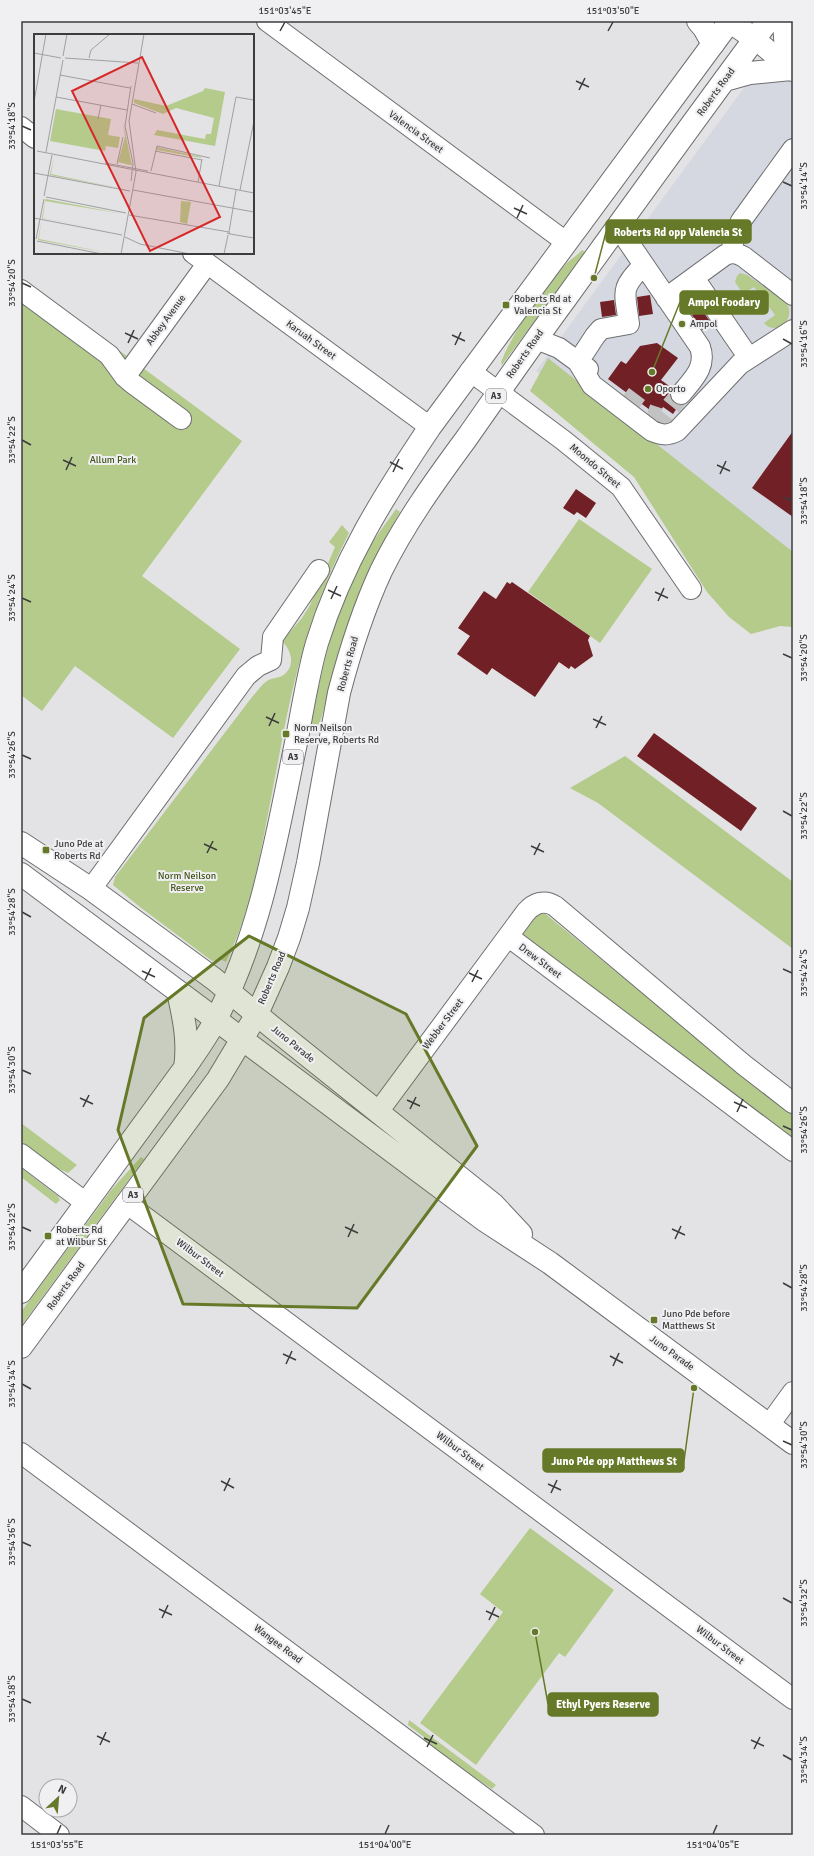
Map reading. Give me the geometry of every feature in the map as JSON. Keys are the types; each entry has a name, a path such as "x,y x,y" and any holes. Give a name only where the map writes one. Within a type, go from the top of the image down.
{"main road":[{"path":"698,21 704,28 713,44"},
{"name":"A3","path":"21,1292 184,1069 216,1020 230,992 246,952 263,896 317,642 343,574 366,526 430,427 470,371 730,21"},
{"path":"730,21 755,39"},
{"name":"Roberts Road","path":"21,1347 218,1079 257,1014 278,967 298,908 339,693 357,628 382,570 401,535 419,505 536,339 768,21"},
{"path":"725,80 750,73 792,70 785,44 784,21"},
{"name":"Juno Parade","path":"21,843 91,889 230,992 493,1204 550,1263"},
{"name":"Juno Parade","path":"21,874 484,1220 550,1263 793,1443"},
{"path":"178,992 186,1035 187,1050 184,1069"}],"street":[{"name":"Valencia Street","path":"267,21 566,242"},
{"path":"755,39 792,70"},
{"path":"21,127 34,137"},
{"path":"731,253 735,234 741,221 793,149"},
{"path":"618,227 700,347 703,355 701,368 681,394"},
{"path":"666,298 725,255 731,253 744,257 793,295"},
{"name":"Abbey Avenue","path":"125,377 200,258"},
{"name":"Karuah Street","path":"200,258 430,427"},
{"path":"578,362 601,329 629,324 625,291 626,284 630,278 644,265"},
{"path":"694,278 749,358"},
{"path":"21,290 109,355 125,377 181,419"},
{"path":"578,362 592,385 652,431 662,435 669,435 678,431 733,370 793,330"},
{"path":"536,339 559,348 623,396"},
{"name":"Moondo Street","path":"470,371 563,440 621,487 690,589"},
{"path":"91,889 246,676 258,666 271,660 273,637 319,570"},
{"name":"Drew Street","path":"793,1103 744,1065 550,903 537,903 531,906 509,937 793,1151"},
{"name":"Webber Street","path":"378,1112 509,937"},
{"path":"21,1154 86,1203"},
{"name":"Wilbur Street","path":"126,1203 793,1699"},
{"path":"769,1425 793,1392"},
{"name":"Wangee Road","path":"21,1453 534,1835"},
{"path":"21,1806 59,1835"}],"highlighted area":[{"path":"249,936 406,1014 477,1146 357,1308 183,1304 118,1130 144,1018"}],"shaded area":[{"name":"Ampol","path":"793,21 793,554 672,472 536,371"}],"green space":[{"path":"582,250 585,252 502,365 501,362 513,337 529,312 564,266"},
{"path":"740,273 747,275 786,302 789,309 789,315 783,326 773,328 764,323 775,315 754,287 743,294 735,282"},
{"name":"Allum Park","path":"21,278 242,441 142,576 240,649 173,738 75,666 42,711 21,695"},
{"path":"548,358 793,552 793,627 780,626 751,634 729,617 707,592 634,477 530,391"},
{"path":"396,509 400,512 373,563 351,616 336,661 319,725 311,724 324,662 343,601 351,581 364,556"},
{"path":"579,519 652,569 600,643 528,592"},
{"name":"Norm Neilson Reserve","path":"342,525 349,533 333,566 320,599 303,650 287,715 255,879 243,921 226,962 222,960 212,961 113,885 115,877 261,686 270,679 282,676 289,668 291,664 290,654 282,641 302,618 310,605 335,547 329,542"},
{"path":"625,756 793,882 793,949 598,803 570,788"},
{"path":"543,912 744,1076 793,1113 793,1143 523,939 524,930 528,922 531,918"},
{"path":"21,1123 77,1165 68,1173 57,1168 21,1141"},
{"path":"141,1157 144,1159 21,1326 21,1312 112,1189"},
{"path":"21,1168 58,1196 60,1200 56,1204 21,1177"},
{"path":"530,1528 614,1590 565,1657 559,1653 476,1765 420,1723 503,1612 480,1594"},
{"path":"409,1720 496,1785 492,1789 426,1745 424,1737 408,1725"}],"building":[{"path":"650,295 653,314 639,316 637,297"},
{"path":"614,300 616,315 602,317 600,302"},
{"path":"701,309 712,324 702,330 692,315"},
{"path":"657,343 678,358 661,380 672,388 670,398 674,403 679,405 673,414 663,407 659,413 651,407 650,410 608,379 621,361 626,364 640,346"},
{"path":"793,431 793,517 752,488"},
{"path":"576,489 596,503 586,518 577,512 574,515 563,508"},
{"path":"507,582 510,584 512,582 590,636 588,640 593,656 575,669 571,666 569,669 559,662 535,697 492,668 487,675 457,654 470,636 458,628 484,591 496,599"},
{"path":"654,733 757,808 741,831 637,756"}],"tunnel":[{"path":"623,396 647,414 659,418 663,416 681,394"}],"place":[{"name":"Roberts Rd opp Valencia St","path":"594,278"},
{"name":"Roberts Rd at Valencia St","path":"506,305"},
{"name":"Ampol","path":"682,324"},
{"name":"Ampol Foodary","path":"652,372"},
{"name":"Oporto","path":"648,389"},
{"name":"Norm Neilson Reserve, Roberts Rd","path":"286,734"},
{"name":"Juno Pde at Roberts Rd","path":"46,850"},
{"name":"Roberts Rd at Wilbur St","path":"48,1236"},
{"name":"Juno Pde before Matthews St","path":"654,1320"},
{"name":"Juno Pde opp Matthews St","path":"694,1388"},
{"name":"Ethyl Pyers Reserve","path":"535,1632"}]}
